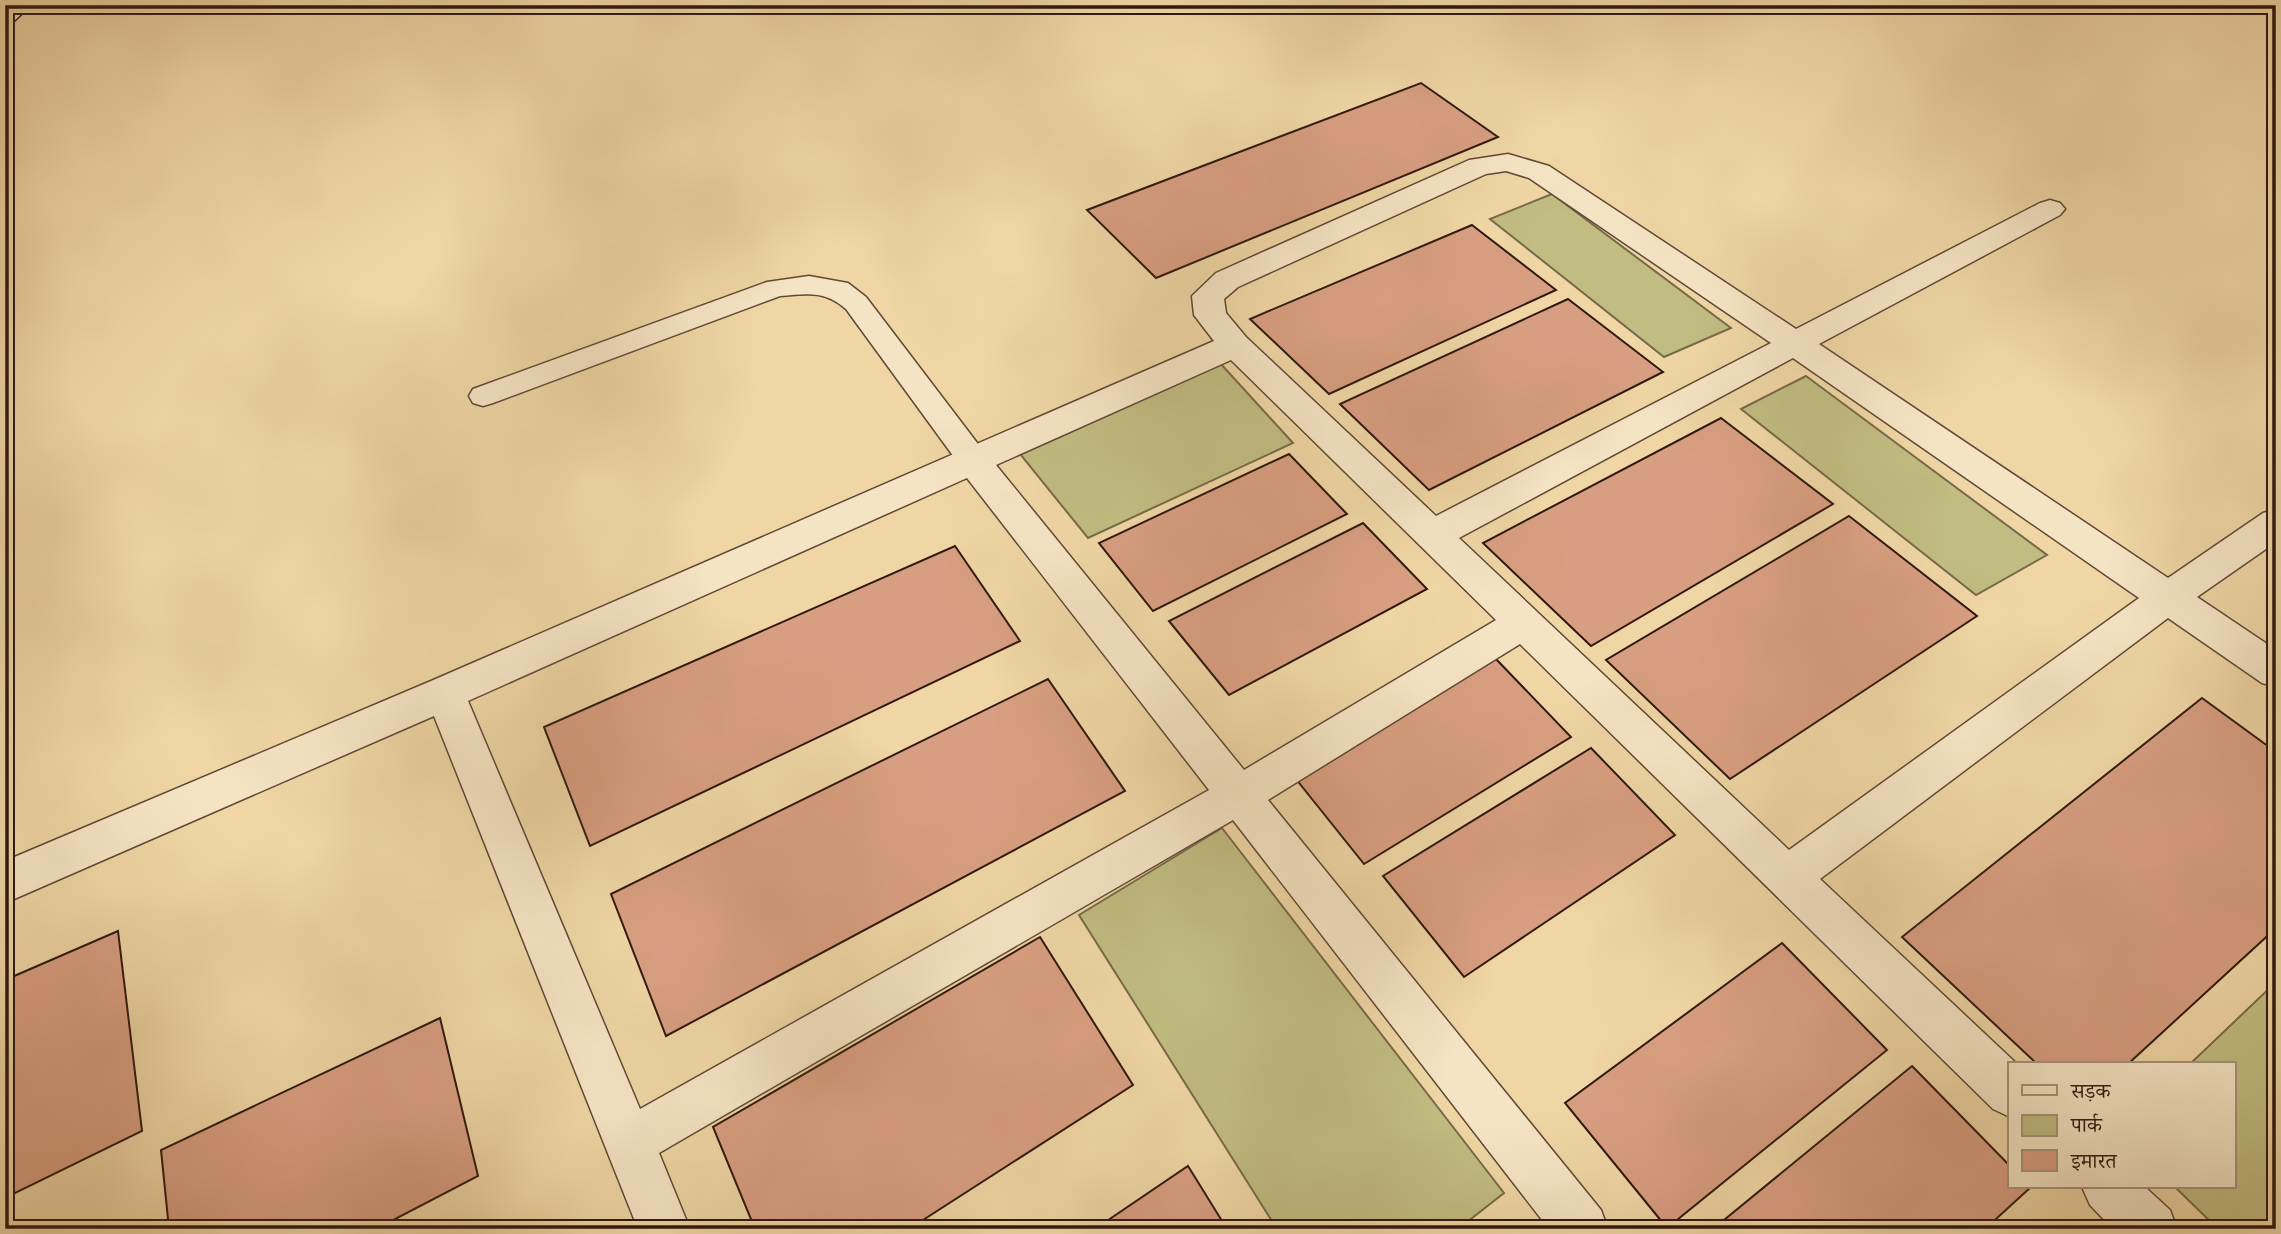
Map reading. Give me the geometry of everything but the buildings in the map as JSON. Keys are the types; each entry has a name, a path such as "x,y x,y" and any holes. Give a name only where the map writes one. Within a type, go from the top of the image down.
{"street":[{"path":"5,16 19,5"},
{"path":"2008,1090 1235,345 1210,315 1208,296 1227,280 1479,166 1508,162 1538,172 1794,342 2276,671"},
{"path":"1432,535 2050,209"},
{"path":"5,882 445,693 1235,345"},
{"path":"973,460 1582,1229"},
{"path":"1787,877 2168,597 2276,523"},
{"path":"628,1143 1237,796 1525,622"},
{"path":"445,693 664,1229"},
{"path":"2109,1188 2151,1229"}],"lane":[{"path":"483,396 776,288 809,285 839,289 856,303 973,460"}],"green space":[{"path":"1552,194 1731,328 1664,357 1490,219"},
{"path":"1220,363 1293,443 1088,538 1016,449"},
{"path":"1806,376 2047,555 1976,595 1741,409"},
{"path":"1222,828 1504,1193 1458,1229 1277,1229 1079,915"},
{"path":"2276,982 2276,1229 2218,1229 2176,1188 2236,1188 2236,1062 2192,1062"}]}
